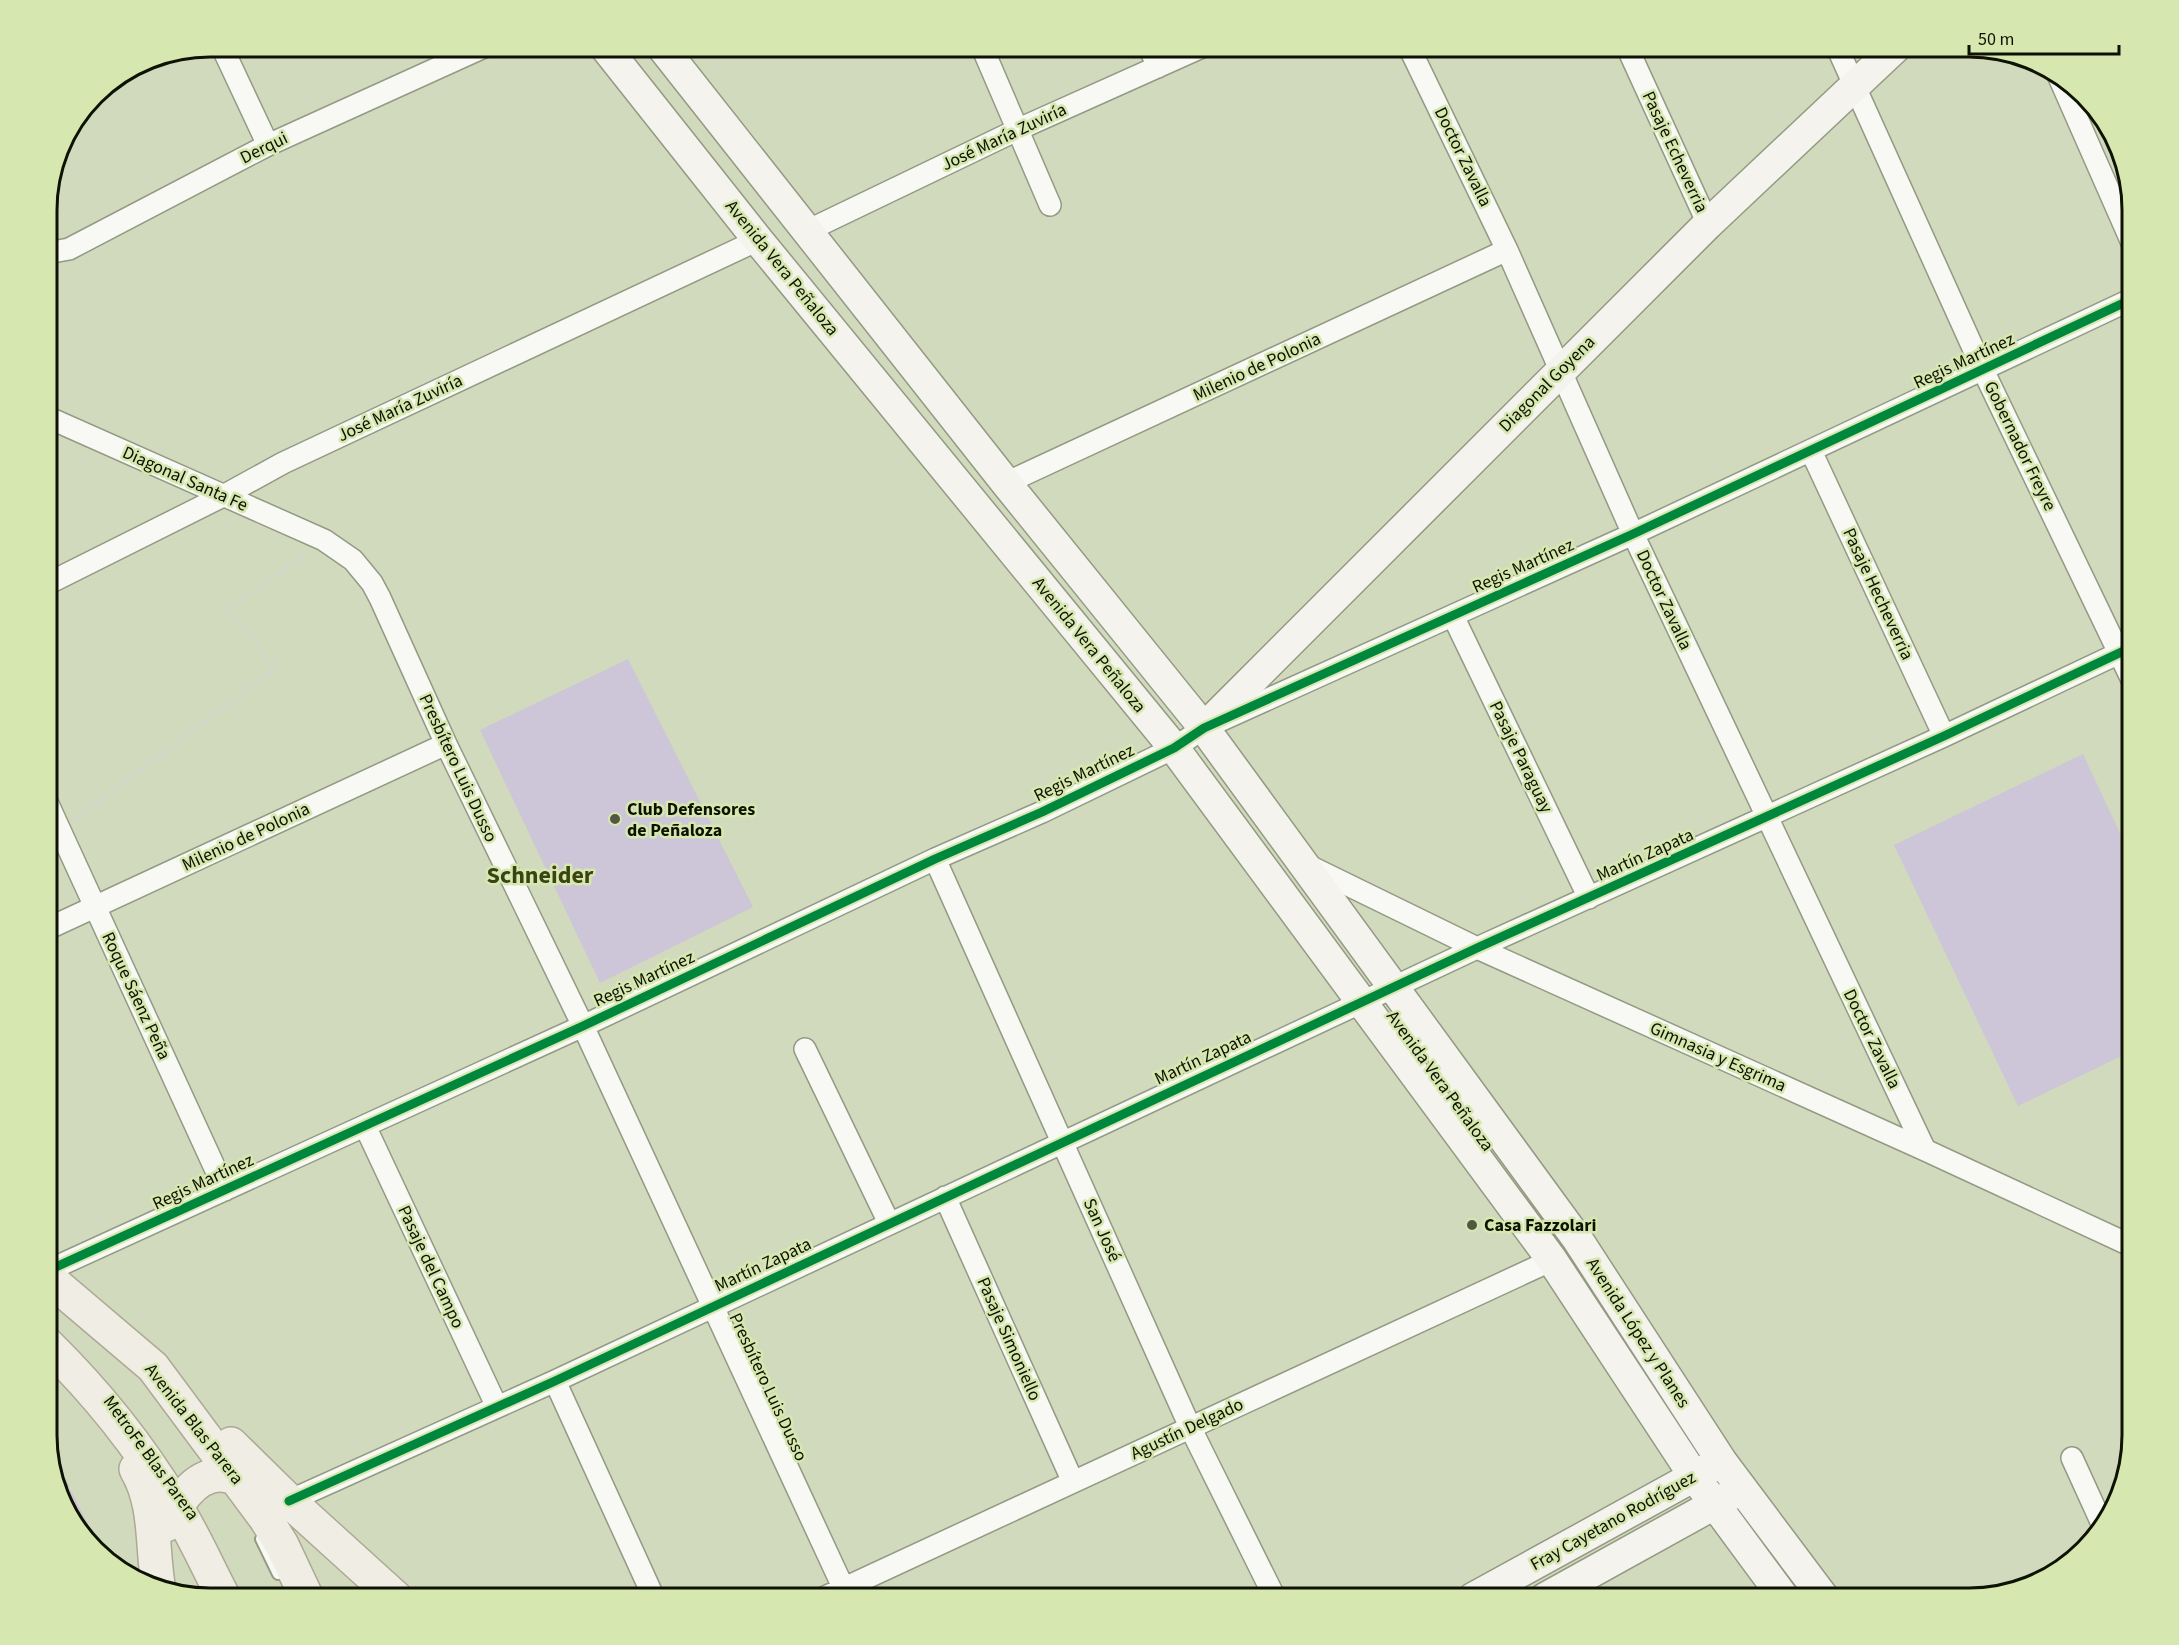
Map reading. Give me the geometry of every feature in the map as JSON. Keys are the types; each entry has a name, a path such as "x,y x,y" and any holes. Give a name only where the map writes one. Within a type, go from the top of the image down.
{"main road":[{"name":"Avenida Vera Peñaloza","path":"614,57 758,240 1174,748 1552,1260"},
{"name":"Avenida Vera Peñaloza","path":"671,57 1006,483 1204,728 1305,864"},
{"name":"Diagonal Goyena","path":"1204,728 1708,224 1884,57"},
{"name":"Avenida López y Planes","path":"1305,864 1578,1240 1741,1490 1816,1588"},
{"name":"Avenida López y Planes","path":"1552,1260 1694,1476 1776,1588"},
{"name":"Avenida Blas Parera","path":"57,1285 153,1367 221,1474 282,1545 294,1588"},
{"path":"57,1355 86,1386 179,1502 219,1588"},
{"path":"153,1367 289,1501 385,1588"},
{"path":"86,1386 139,1474 150,1500 158,1579"},
{"name":"Fray Cayetano Rodríguez","path":"1493,1588 1722,1462"},
{"path":"155,1552 164,1528 179,1502 206,1479 221,1474 261,1486 289,1501"},
{"name":"Fray Cayetano Rodríguez","path":"1565,1588 1741,1490"},
{"path":"358,1562 373,1588"}],"street":[{"path":"227,57 268,145"},
{"name":"Derqui","path":"57,251 69,249 268,145 460,57"},
{"path":"987,57 1050,205"},
{"path":"1154,57 1158,67"},
{"name":"José María Zuviría","path":"807,231 1019,129 1179,57"},
{"name":"Doctor Zavalla","path":"1414,57 1507,250 1633,534 1925,1150"},
{"name":"Pasaje Echeverria","path":"1632,57 1708,224"},
{"name":"Gobernador Freyre","path":"1842,57 1983,370 2122,642"},
{"path":"2066,92 2122,218"},
{"name":"José María Zuviría","path":"57,579 223,496 283,463 758,240"},
{"name":"Milenio de Polonia","path":"1006,483 1507,250"},
{"name":"Regis Martínez","path":"57,1266 583,1026 935,859 1042,812 1174,748 1204,728 1633,534 2122,304"},
{"name":"Diagonal Santa Fe","path":"57,421 324,540"},
{"name":"Pasaje Hecheverria","path":"1811,451 1944,736"},
{"name":"Presbítero Luis Dusso","path":"324,540 353,560 372,583 446,744 583,1026 842,1588"},
{"name":"Pasaje Paraguay","path":"1453,616 1589,898"},
{"name":"Martín Zapata","path":"289,1501 555,1381 1477,948 1766,818 2122,652"},
{"name":"Milenio de Polonia","path":"57,924 446,744"},
{"name":"Roque Sáenz Peña","path":"57,824 225,1190"},
{"name":"San José","path":"935,859 1190,1427 1270,1588"},
{"name":"Gimnasia y Esgrima","path":"1305,864 1477,948 2122,1241"},
{"path":"805,1049 889,1223"},
{"name":"Pasaje del Campo","path":"365,1126 497,1407"},
{"name":"Pasaje Simoniello","path":"945,1197 1073,1482"},
{"name":"Agustín Delgado","path":"857,1588 1073,1482 1552,1260"},
{"path":"555,1381 649,1588"},
{"path":"2072,1458 2098,1516"}],"lane":[{"name":"MetroFe Blas Parera","path":"57,1341 109,1398 179,1502 201,1527"},
{"path":"164,1402 221,1474"},
{"path":"254,1528 293,1588"}],"path":[{"path":"60,830 275,669 228,609 324,540"}],"green space":[{"name":"Club Defensores de Peñaloza","path":"628,659 753,907 600,983 480,730"},
{"path":"2083,754 2122,838 2122,1056 2018,1106 1894,845"},
{"path":"61,1471 91,1530 73,1503"}],"cycle path":[{"path":"57,1266 583,1026 935,859 1042,812 1174,748 1204,728 1633,534 2122,304"},
{"path":"289,1501 555,1381 1477,948 1944,736 2122,652"}],"place":[{"name":"Club Defensores de Peñaloza","path":"615,819"},
{"name":"Casa Fazzolari","path":"1472,1225"}],"district":[{"name":"Schneider","path":"540,875"}]}
